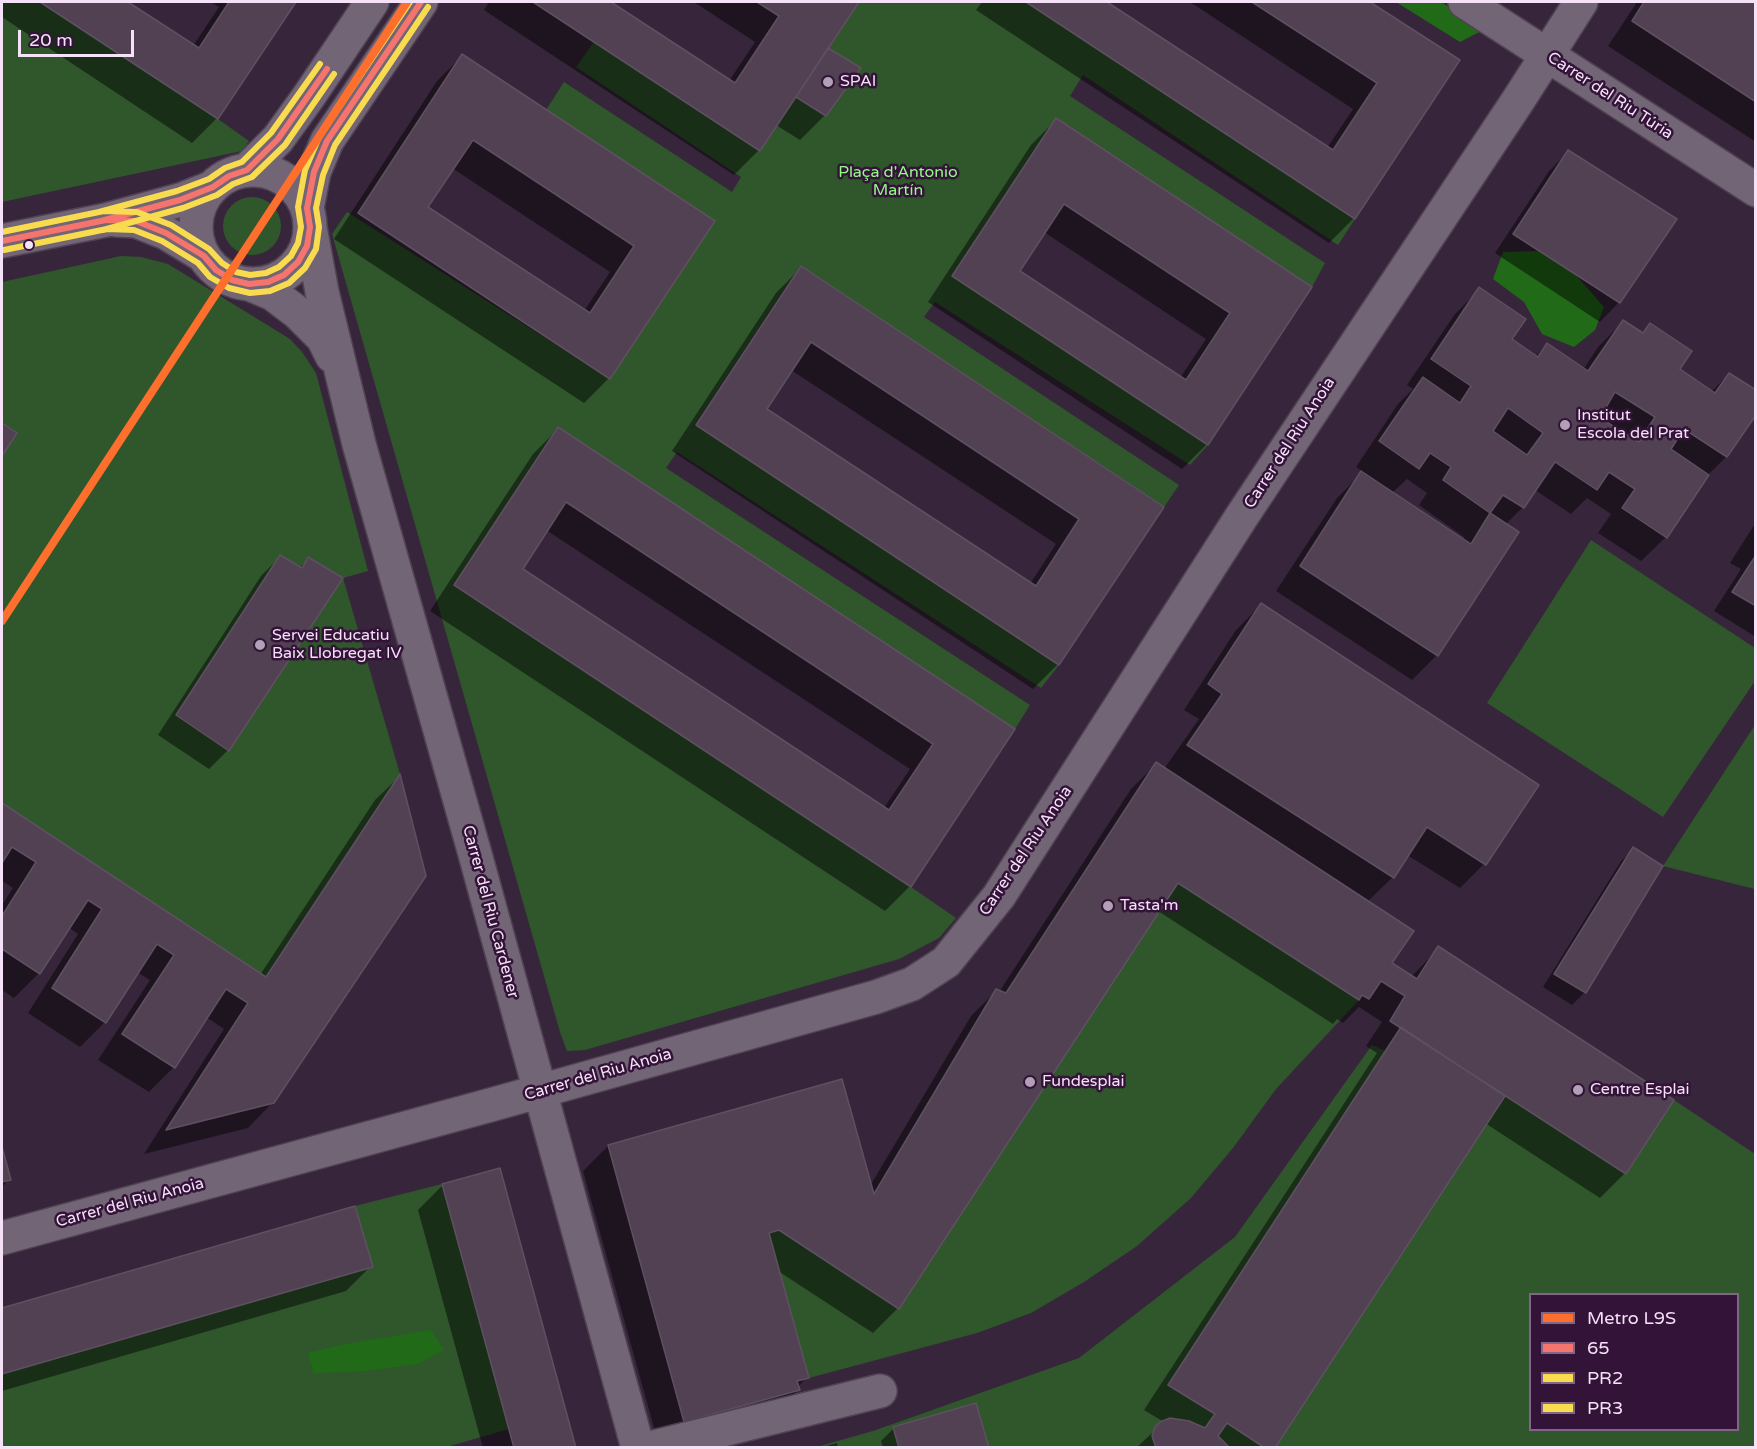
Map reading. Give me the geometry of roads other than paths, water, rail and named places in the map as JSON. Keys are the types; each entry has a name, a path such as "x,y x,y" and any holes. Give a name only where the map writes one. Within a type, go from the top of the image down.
{"street":[{"path":"247,170 278,139 372,2"},
{"path":"106,220 136,221 166,232 204,256 216,270 232,280 249,284 268,282 284,275 298,262 307,246 314,172 327,141 421,2"},
{"name":"Carrer del Riu Túria","path":"1465,2 1755,190"},
{"name":"Carrer del Riu Anoia","path":"2,1238 876,997 912,984 946,962 999,896 1242,516 1581,2"},
{"path":"2,241 106,220 180,200 213,187 229,176 247,170 266,171 284,178 298,192 309,217"},
{"path":"204,256 198,239 196,220 202,202 213,187"},
{"name":"Carrer del Riu Cardener","path":"309,217 322,292 359,444 638,1448"},
{"name":"Carrer del Riu Cardener","path":"249,284 273,294 298,313 323,338 342,377"},
{"path":"650,1448 880,1392"}],"metro line":[{"name":"L9S","path":"2,621 407,2"}],"place":[{"name":"SPAI","path":"828,82"},
{"name":"Institut Escola del Prat","path":"1565,425"},
{"name":"Servei Educatiu Baix Llobregat IV","path":"260,645"},
{"name":"Tasta'm","path":"1108,906"},
{"name":"Fundesplai","path":"1030,1082"},
{"name":"Centre Esplai","path":"1578,1090"}],"park label":[{"name":"Plaça d'Antonio Martín","path":"898,182"}]}
